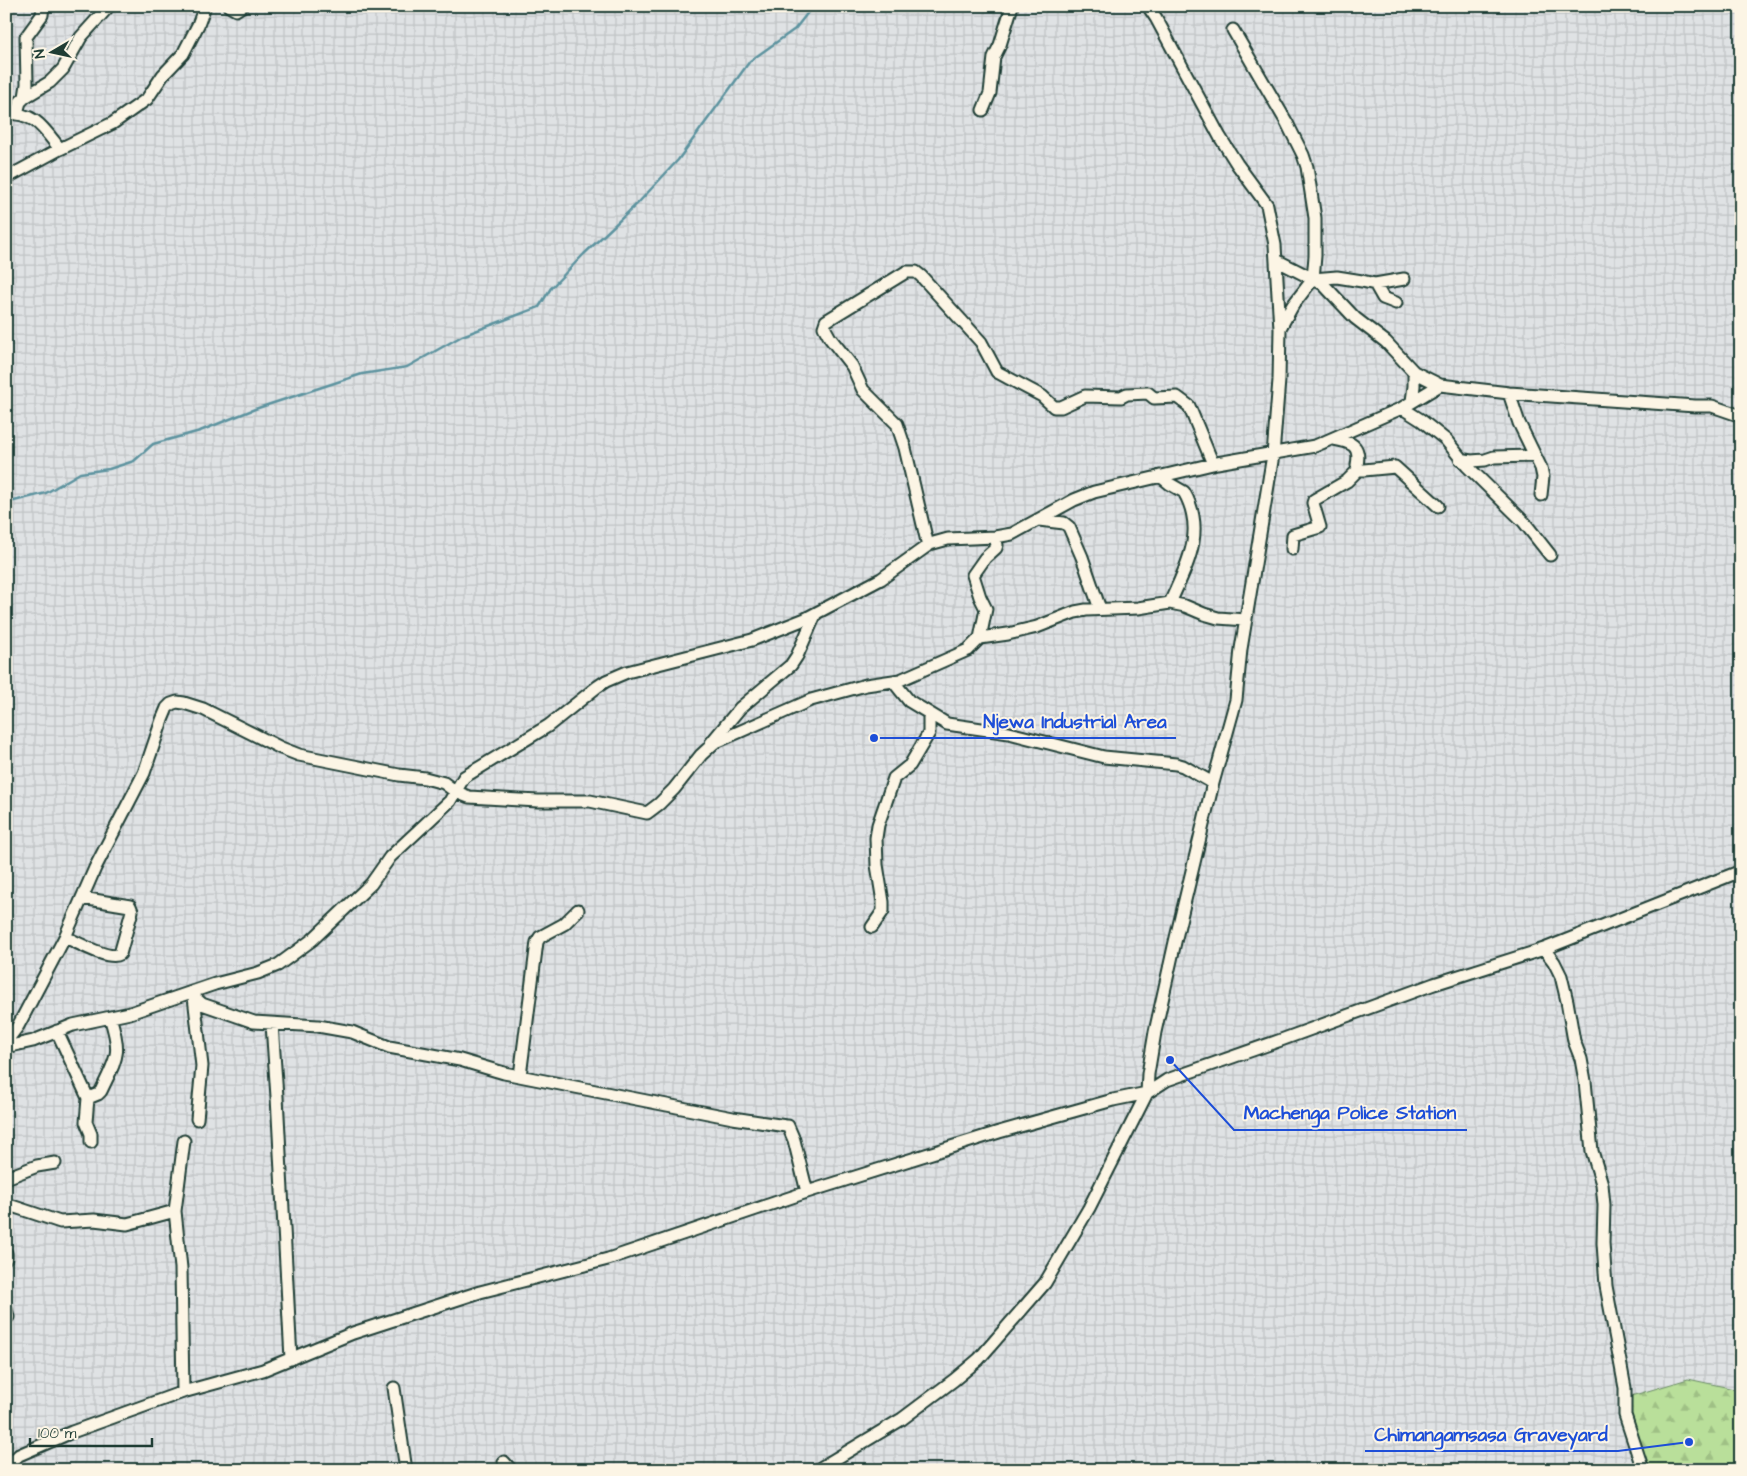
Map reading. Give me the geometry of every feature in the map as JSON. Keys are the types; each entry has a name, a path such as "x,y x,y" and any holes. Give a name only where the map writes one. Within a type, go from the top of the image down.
{"street":[{"path":"25,97 27,84 26,37 42,15 43,6"},
{"path":"12,113 25,97 50,82 63,69 81,37 109,6"},
{"path":"6,178 114,122 148,98 164,74 183,54 198,25 205,6"},
{"path":"229,6 236,10 242,6"},
{"path":"983,110 990,93 994,56 1000,45 1012,6"},
{"path":"817,1470 902,1418 979,1359 1045,1283 1089,1208 1147,1093 1155,1032 1212,783 1236,700 1246,620 1273,455 1279,380 1280,329 1276,260 1267,205 1220,137 1148,6"},
{"path":"1233,30 1303,155 1307,167 1315,218 1313,278 1293,305 1280,329"},
{"path":"12,113 25,114 33,119 60,149"},
{"path":"1276,260 1323,284 1355,318 1386,342 1414,372 1440,384 1508,393 1712,406 1741,416"},
{"path":"928,546 906,448 897,424 863,390 852,366 830,338 824,327 826,321 906,272 916,272 921,276 982,342 997,372 1042,396 1054,407 1061,407 1085,396 1121,397 1127,394 1148,393 1154,398 1180,398 1188,406 1213,464"},
{"path":"1313,278 1337,277 1375,284 1404,279"},
{"path":"1375,284 1383,298 1396,303"},
{"path":"1407,404 1414,386 1414,372"},
{"path":"6,1047 33,1041 73,1025 130,1013 193,995 215,984 258,973 278,965 306,945 372,884 390,858 450,801 464,777 548,726 597,686 606,681 627,672 752,640 815,615 852,593 881,579 928,546 948,539 995,537 1012,534 1074,500 1094,492 1213,464 1304,449 1334,439 1407,404 1440,384"},
{"path":"1508,393 1519,423 1541,468 1543,477 1542,495"},
{"path":"1407,404 1421,420 1446,440 1460,458 1524,522 1550,555"},
{"path":"1334,439 1347,441 1354,445 1359,456 1357,465 1359,469"},
{"path":"1460,458 1471,461 1494,457 1535,456"},
{"path":"1359,469 1396,467 1438,506"},
{"path":"1292,549 1293,535 1320,527 1314,500 1347,480 1359,469"},
{"path":"1160,476 1184,492 1194,520 1195,535 1190,557 1170,603"},
{"path":"1039,520 1064,523 1068,527 1082,557 1100,609"},
{"path":"707,749 732,734 811,700 866,685 908,677 926,667 968,650 980,638 986,609 973,575 984,558 996,548 995,537"},
{"path":"980,638 1037,627 1075,612 1138,608 1170,603 1185,606 1218,618 1246,620"},
{"path":"6,1042 18,1026 65,937 82,898 144,773 162,720 167,708 171,704 177,702 203,709 299,755 399,775 426,778 444,783 456,792 469,797 538,801 590,801 647,813 674,789 740,708 790,665 797,656 815,615"},
{"path":"892,681 909,701 947,724 1009,733 1104,757 1176,764 1212,783"},
{"path":"872,927 882,911 883,902 876,838 879,820 894,778 910,765 929,733 929,713"},
{"path":"6,1467 19,1455 72,1432 183,1392 239,1378 353,1334 480,1292 608,1259 807,1192 999,1132 1114,1100 1147,1093 1167,1080 1193,1070 1434,984 1544,949 1741,871"},
{"path":"65,937 100,952 115,956 120,954 132,911 130,906 82,898"},
{"path":"520,1076 537,942 540,937 564,924 578,910"},
{"path":"1544,949 1554,962 1561,976 1574,1041 1582,1060 1592,1151 1602,1184 1606,1286 1625,1388 1625,1415 1643,1470"},
{"path":"193,995 202,1004 254,1022 304,1025 352,1032 389,1047 460,1060 504,1073 733,1118 788,1126 794,1140 807,1192"},
{"path":"193,995 202,1066 197,1119"},
{"path":"88,1098 101,1091 116,1058 117,1038 110,1016"},
{"path":"272,1024 291,1359"},
{"path":"57,1031 88,1098 86,1122 91,1134 91,1142"},
{"path":"183,1392 181,1268 175,1211 184,1141"},
{"path":"6,1178 37,1166 55,1164"},
{"path":"6,1204 60,1222 94,1220 127,1224 175,1211"},
{"path":"6,1252 6,1258"},
{"path":"394,1388 406,1470"}],"shaded area":[{"path":"6,6 1741,6 1741,1470 6,1470"}],"green space":[{"path":"1688,1379 1739,1390 1741,1393 1741,1470 1648,1470 1627,1414 1631,1396"}],"waterway":[{"path":"6,503 46,493 80,473 109,469 134,461 153,444 200,431 255,409 362,374 407,367 462,336 539,307 551,288 639,202 678,160 750,61 795,29 813,6"}],"place":[{"name":"Njewa Industrial Area","path":"874,738"},
{"name":"Machenga Police Station","path":"1170,1060"},
{"name":"Chimangamsasa Graveyard","path":"1689,1442"}]}
